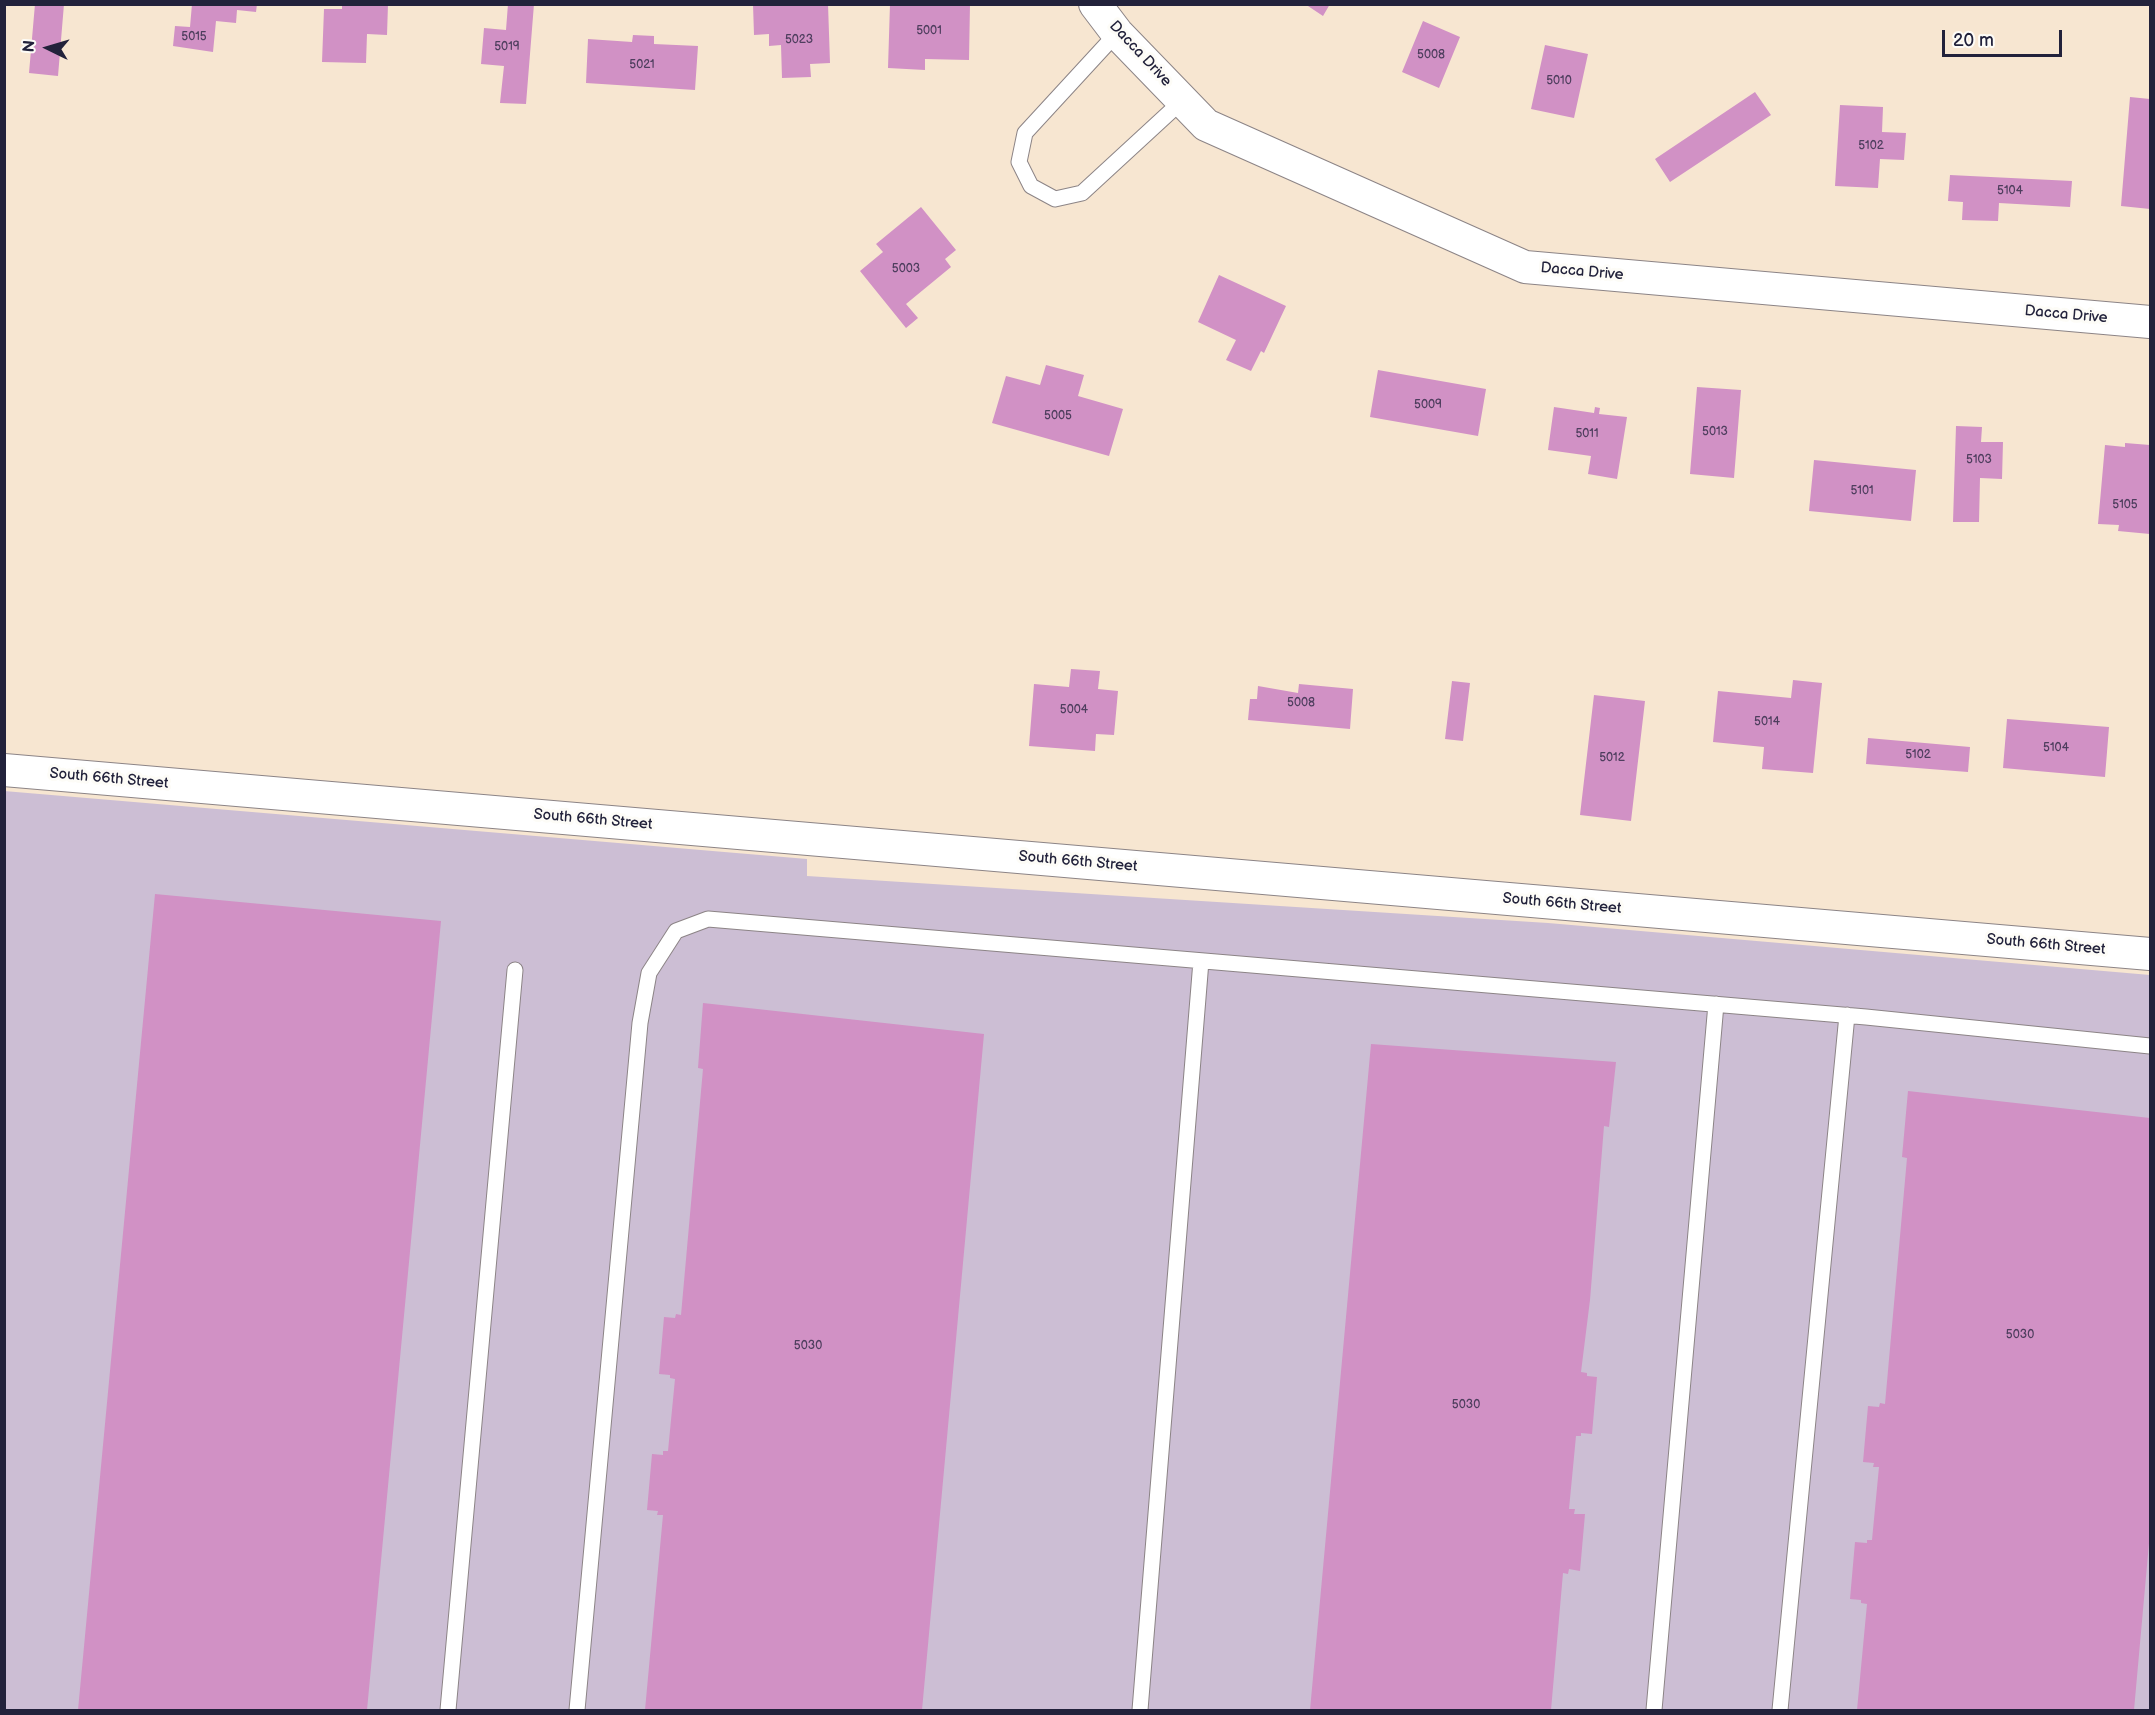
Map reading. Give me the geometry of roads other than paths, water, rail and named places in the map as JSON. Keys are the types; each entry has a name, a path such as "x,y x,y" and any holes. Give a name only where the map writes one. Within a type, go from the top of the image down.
{"street":[{"name":"Dacca Drive","path":"1095,4 1117,33 1206,125 1525,267 2151,322"},
{"name":"South 66th Street","path":"4,770 2151,954"}],"lane":[{"path":"1117,33 1025,133 1019,162 1031,186 1056,199 1082,193 1183,100"},
{"path":"577,1710 640,1023 649,973 676,931 708,919 1847,1015 2151,1046"},
{"path":"1140,1710 1201,961"},
{"path":"448,1710 515,970"},
{"path":"1654,1710 1716,1004"},
{"path":"1780,1710 1847,1015"}]}
